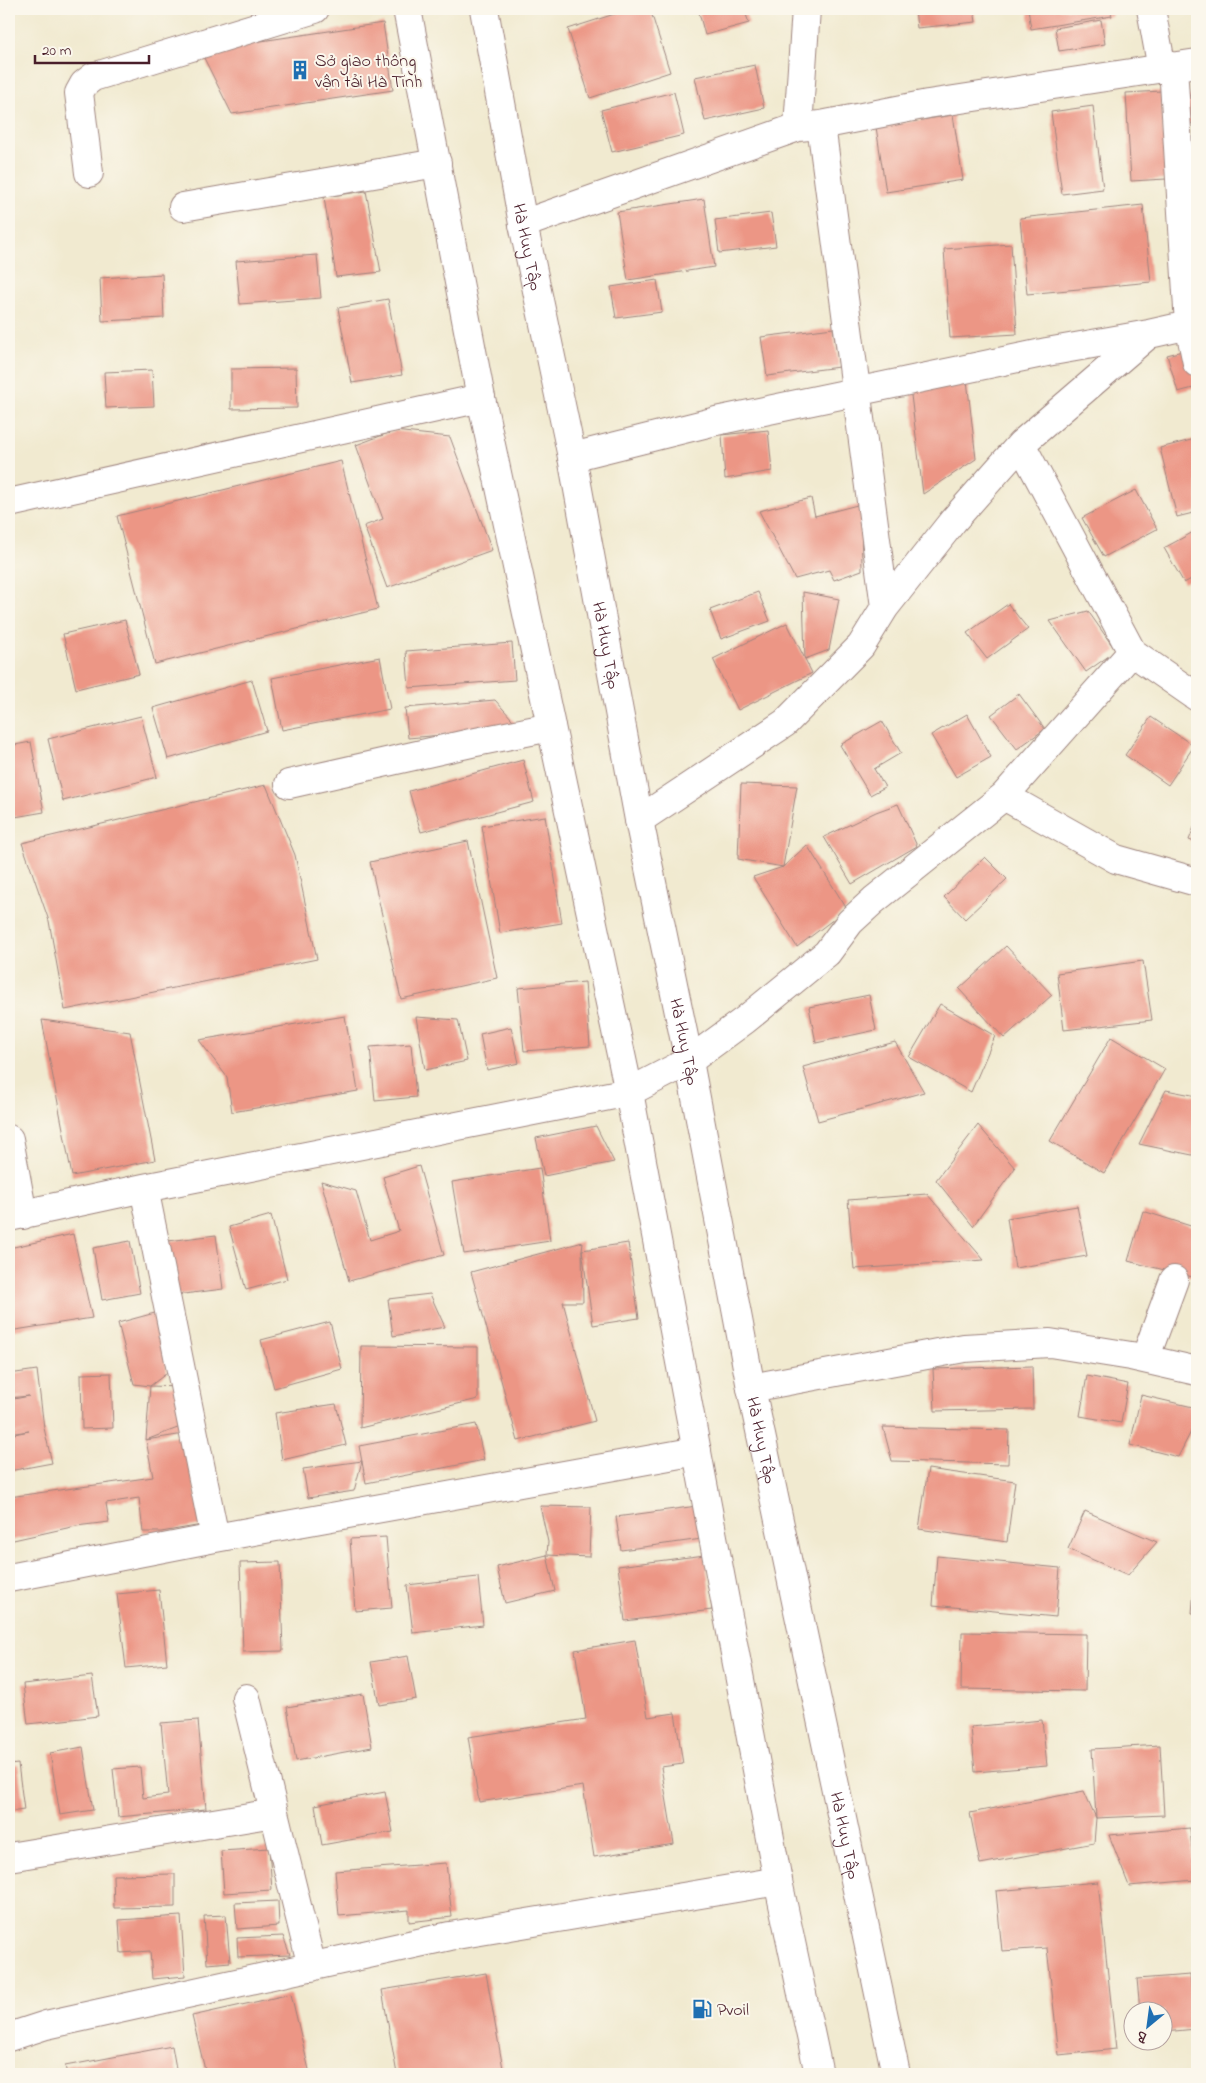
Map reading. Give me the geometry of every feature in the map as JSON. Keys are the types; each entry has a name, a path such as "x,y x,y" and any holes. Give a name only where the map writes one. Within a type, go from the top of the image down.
{"street":[{"path":"90,173 79,93 84,84 93,77 315,9"},
{"path":"407,9 481,398 629,1092 778,1881 818,2074"},
{"name":"Hà Huy Tập","path":"484,9 523,224 572,457 638,820 689,1061 751,1388 896,2074"},
{"path":"806,9 809,126 857,392 885,606"},
{"path":"1151,9 1177,66 1189,324 1197,363"},
{"path":"523,224 809,126 928,104 1177,66"},
{"path":"183,207 437,163"},
{"path":"572,457 716,421 1048,352 1150,334 1189,324"},
{"path":"638,820 785,723 861,646 885,606 953,521 1021,444 1150,334"},
{"path":"9,503 481,398"},
{"path":"1021,444 1132,652 1197,697"},
{"path":"9,1139 16,1216 144,1188 629,1092 689,1061 745,1020 827,953 850,922 874,900 1004,796 1132,652"},
{"path":"289,784 471,743 551,728"},
{"path":"1004,796 1116,859 1197,882"},
{"path":"144,1188 215,1538"},
{"path":"1145,1359 1174,1280"},
{"path":"751,1388 964,1348 1050,1344 1145,1359 1197,1371"},
{"path":"9,1578 215,1538 696,1451"},
{"path":"246,1698 312,1967"},
{"path":"9,1857 274,1813"},
{"path":"9,2037 46,2025 450,1936 778,1881"}],"building":[{"path":"630,9 650,9 670,72 590,98 568,29"},
{"path":"698,9 744,9 749,23 705,35"},
{"path":"915,9 974,9 976,22 917,28"},
{"path":"1028,9 1110,9 1112,16 1031,29"},
{"path":"1101,20 1105,44 1059,51 1055,28"},
{"name":"Sở giao thông vận tải Hà Tĩnh","path":"383,23 393,90 232,114 200,50"},
{"path":"755,65 764,108 705,121 695,77"},
{"path":"1161,91 1166,179 1131,181 1126,93"},
{"path":"674,92 684,135 612,152 601,110"},
{"path":"1197,95 1197,123 1184,124 1181,97"},
{"path":"1093,106 1103,189 1062,194 1051,112"},
{"path":"953,115 963,180 886,192 876,127"},
{"path":"366,191 381,272 336,277 324,197"},
{"path":"704,199 714,267 628,280 617,212"},
{"path":"1143,205 1151,282 1027,294 1020,218"},
{"path":"771,213 776,246 719,253 715,220"},
{"path":"1011,244 1017,334 950,338 944,249"},
{"path":"317,255 321,298 240,304 236,261"},
{"path":"162,274 164,318 102,321 100,278"},
{"path":"657,280 662,312 616,318 611,287"},
{"path":"388,299 402,375 352,383 338,308"},
{"path":"833,328 839,367 767,376 761,337"},
{"path":"1186,350 1197,387 1178,392 1167,355"},
{"path":"296,368 297,408 231,409 231,369"},
{"path":"152,370 154,406 106,408 104,372"},
{"path":"967,380 976,459 923,494 910,387"},
{"path":"768,430 772,471 725,479 722,435"},
{"path":"394,431 450,437 492,550 387,588 364,526 383,519 356,445"},
{"path":"1195,439 1197,446 1197,512 1177,517 1160,448"},
{"path":"341,461 378,609 155,664 117,516"},
{"path":"1136,490 1157,529 1104,557 1082,518"},
{"path":"811,498 815,516 861,504 862,570 834,580 829,570 795,579 759,511"},
{"path":"1197,530 1197,576 1184,583 1164,548"},
{"path":"758,592 770,621 721,639 710,610"},
{"path":"803,592 839,599 829,650 805,659"},
{"path":"1008,604 1028,629 987,659 967,633"},
{"path":"1088,611 1116,651 1086,672 1050,621"},
{"path":"125,620 139,674 76,689 63,634"},
{"path":"787,623 812,673 738,710 713,659"},
{"path":"512,643 515,680 409,688 406,651"},
{"path":"380,657 390,709 282,730 272,678"},
{"path":"252,680 267,731 168,759 153,708"},
{"path":"1019,694 1045,729 1017,749 991,715"},
{"path":"495,700 520,728 408,738 405,708"},
{"path":"967,714 991,757 956,777 931,735"},
{"path":"141,716 157,777 63,801 48,739"},
{"path":"1151,717 1194,746 1168,785 1125,755"},
{"path":"882,721 901,753 874,769 885,787 870,795 840,745"},
{"path":"31,742 44,812 9,818 9,746"},
{"path":"523,760 534,802 421,832 409,791"},
{"path":"741,784 797,786 783,867 738,859"},
{"path":"266,785 295,855 317,959 65,1010 49,921 22,843"},
{"path":"898,804 917,846 852,884 824,837 876,812"},
{"path":"545,816 562,923 500,933 482,826"},
{"path":"1197,820 1197,843 1189,840"},
{"path":"468,841 497,978 401,999 370,862"},
{"path":"807,845 847,909 797,947 753,877 783,867"},
{"path":"985,857 1007,879 965,919 944,897"},
{"path":"1006,946 1052,995 1004,1038 959,989"},
{"path":"1143,961 1152,1020 1064,1030 1057,973"},
{"path":"585,982 590,1046 524,1051 518,988"},
{"path":"869,995 876,1030 816,1043 809,1007"},
{"path":"940,1004 995,1036 971,1092 909,1057"},
{"path":"345,1016 358,1091 232,1112 227,1077 199,1040"},
{"path":"416,1017 458,1020 467,1061 425,1070"},
{"path":"42,1020 130,1032 155,1160 72,1176"},
{"path":"511,1027 519,1063 487,1070 480,1034"},
{"path":"1111,1037 1165,1069 1104,1173 1050,1141"},
{"path":"895,1042 924,1092 818,1121 803,1067"},
{"path":"411,1044 416,1097 375,1101 370,1047"},
{"path":"1166,1090 1197,1096 1197,1156 1139,1144"},
{"path":"978,1125 1015,1168 973,1226 936,1180"},
{"path":"596,1126 614,1162 544,1176 536,1138"},
{"path":"419,1166 444,1255 349,1281 321,1181 356,1191 370,1240 399,1231 383,1177"},
{"path":"540,1168 550,1241 464,1254 452,1182"},
{"path":"927,1194 984,1260 854,1269 848,1200"},
{"path":"1077,1206 1087,1256 1015,1268 1007,1218"},
{"path":"1143,1211 1197,1228 1197,1278 1128,1261"},
{"path":"271,1215 287,1279 246,1290 229,1227"},
{"path":"73,1234 92,1318 9,1331 9,1248"},
{"path":"216,1235 223,1289 176,1295 168,1241"},
{"path":"130,1241 140,1293 102,1300 93,1248"},
{"path":"583,1242 583,1302 563,1302 595,1421 518,1441 471,1272"},
{"path":"628,1243 639,1318 593,1325 582,1250"},
{"path":"430,1294 445,1327 393,1336 388,1299"},
{"path":"162,1311 167,1373 150,1386 134,1384 118,1323"},
{"path":"330,1322 342,1369 274,1388 261,1340"},
{"path":"361,1346 478,1347 478,1399 360,1428"},
{"path":"1032,1366 1033,1409 935,1411 933,1369"},
{"path":"37,1370 44,1428 52,1463 9,1471 9,1435 29,1431 9,1434 9,1400 29,1396 9,1398 9,1374"},
{"path":"111,1373 113,1428 82,1429 81,1374"},
{"path":"1087,1376 1128,1384 1121,1423 1080,1416"},
{"path":"150,1386 180,1387 183,1426 146,1440"},
{"path":"1141,1395 1197,1408 1197,1420 1178,1457 1130,1445"},
{"path":"336,1404 346,1445 282,1460 275,1413"},
{"path":"476,1424 484,1460 366,1483 359,1446"},
{"path":"883,1427 1009,1430 1008,1464 892,1461"},
{"path":"184,1434 202,1525 161,1532 143,1532 139,1498 106,1503 109,1522 76,1526 9,1541 9,1497 153,1477 146,1440"},
{"path":"362,1461 354,1491 308,1498 303,1469"},
{"path":"928,1469 1015,1481 1007,1542 919,1529"},
{"path":"540,1506 591,1507 589,1557 547,1555 548,1542"},
{"path":"697,1506 702,1539 621,1550 616,1517"},
{"path":"1085,1511 1157,1542 1128,1575 1068,1549"},
{"path":"386,1537 392,1608 355,1611 350,1539"},
{"path":"547,1555 555,1591 505,1603 497,1567"},
{"path":"705,1555 712,1610 625,1621 618,1566"},
{"path":"937,1556 1060,1568 1056,1617 933,1605"},
{"path":"280,1562 283,1651 243,1652 240,1563"},
{"path":"1196,1566 1197,1613 1192,1613"},
{"path":"478,1577 483,1625 413,1633 407,1585"},
{"path":"159,1590 167,1664 126,1668 117,1594"},
{"path":"962,1632 1086,1634 1085,1691 961,1689"},
{"path":"635,1640 648,1717 675,1713 683,1764 661,1767 674,1844 594,1857 583,1786 479,1802 468,1737 586,1719 575,1650"},
{"path":"408,1656 416,1699 379,1705 371,1662"},
{"path":"92,1676 98,1716 28,1724 23,1684"},
{"path":"363,1694 372,1747 296,1761 287,1707"},
{"path":"198,1720 206,1809 118,1817 113,1769 140,1767 143,1798 168,1795 161,1723"},
{"path":"1042,1720 1047,1766 975,1772 971,1727"},
{"path":"1160,1745 1164,1815 1096,1818 1092,1749"},
{"path":"83,1747 93,1810 60,1815 50,1753"},
{"path":"18,1764 24,1810 9,1812 9,1765"},
{"path":"1084,1791 1096,1818 1094,1843 980,1864 970,1813"},
{"path":"385,1792 393,1832 322,1845 315,1805"},
{"path":"1190,1828 1195,1880 1129,1886 1109,1835"},
{"path":"269,1848 272,1890 224,1893 221,1851"},
{"path":"446,1863 452,1917 409,1922 409,1910 339,1916 335,1871"},
{"path":"175,1874 175,1907 114,1908 113,1875"},
{"path":"1098,1882 1116,2049 1059,2055 1047,1948 1002,1951 996,1891"},
{"path":"278,1901 279,1926 237,1929 235,1903"},
{"path":"226,1915 230,1962 207,1964 204,1916"},
{"path":"181,1916 185,1976 152,1979 150,1951 121,1953 119,1920"},
{"path":"283,1936 290,1955 238,1957 237,1938"},
{"path":"486,1973 504,2074 397,2074 382,1990"},
{"path":"1190,1975 1196,2029 1174,2031 1174,2000 1139,2000 1137,1979"},
{"path":"291,1994 310,2074 206,2074 192,2016"},
{"path":"172,2046 177,2074 67,2074 65,2066"}],"place":[{"name":"Sở giao thông vận tải Hà Tĩnh","path":"300,70"},
{"name":"Pvoil","path":"702,2009"}]}
